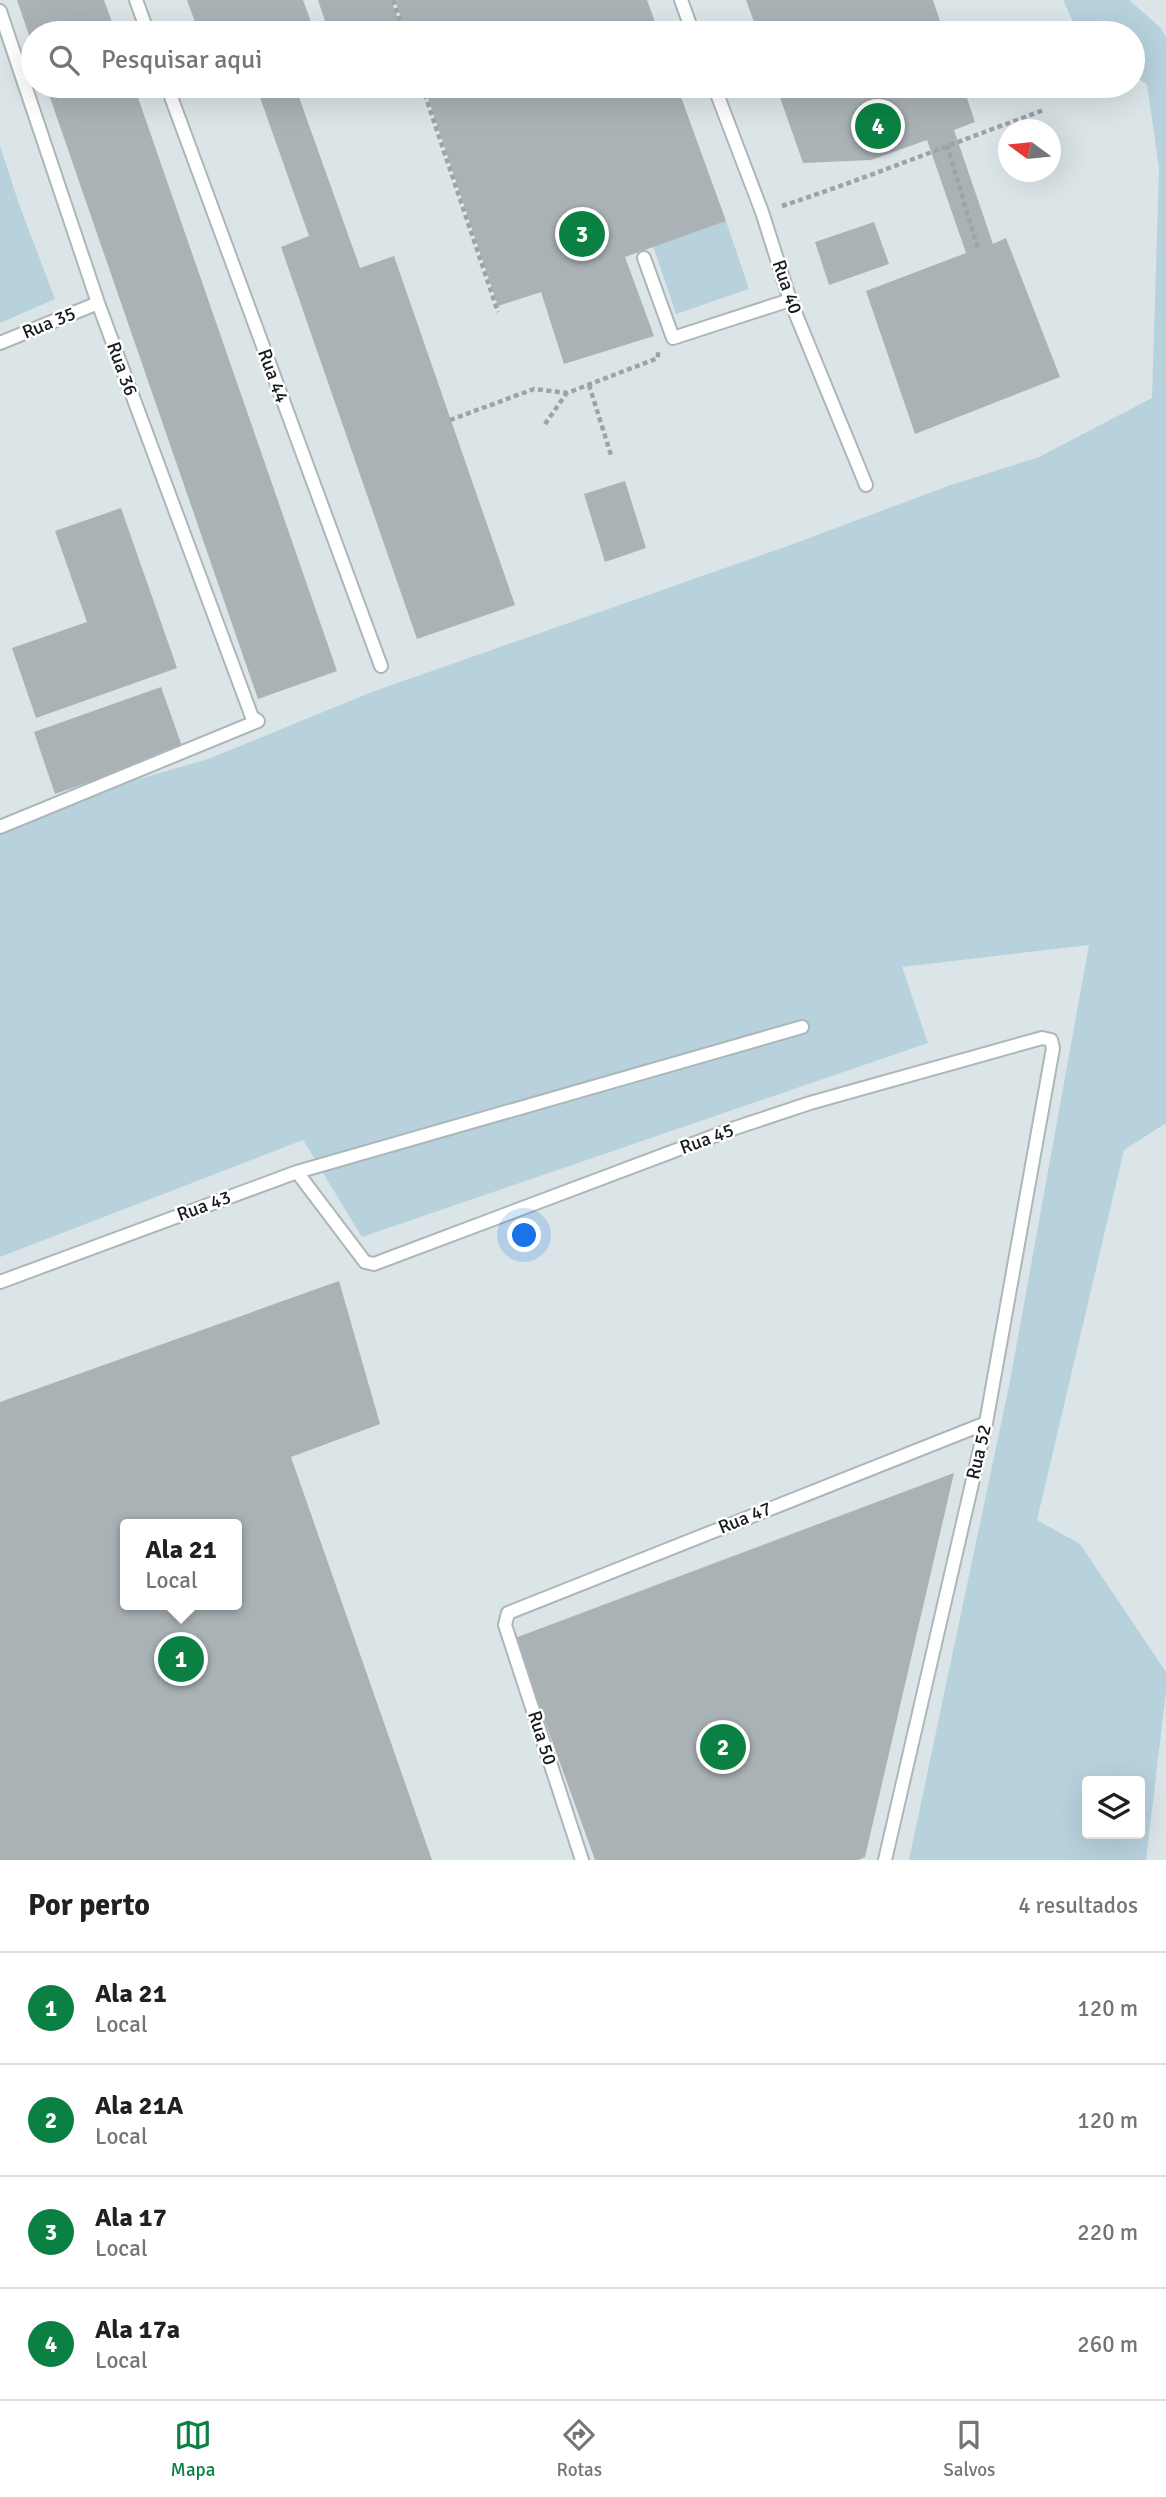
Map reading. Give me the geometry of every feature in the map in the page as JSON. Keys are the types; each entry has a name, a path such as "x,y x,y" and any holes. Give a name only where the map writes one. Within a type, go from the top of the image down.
{"lane":[{"path":"136,0 144,21"},
{"path":"681,0 689,21"},
{"name":"Rua 36","path":"0,11 21,74"},
{"name":"Rua 36","path":"0,827 258,721 252,717 97,303 29,98"},
{"name":"Rua 44","path":"171,98 381,666"},
{"name":"Rua 40","path":"719,98 762,212 790,300 866,485"},
{"path":"644,258 673,338 790,300"},
{"name":"Rua 35","path":"0,343 97,303"},
{"name":"Rua 43","path":"0,1282 297,1172 802,1027"},
{"name":"Rua 45","path":"297,1172 365,1262 370,1264 735,1128 810,1103 1042,1038 1051,1040"},
{"name":"Rua 52","path":"885,1860 986,1423 1053,1048 1051,1040"},
{"name":"Rua 47","path":"505,1617 514,1609 986,1423"},
{"name":"Rua 50","path":"505,1617 505,1625 582,1860"}],"path":[{"path":"393,0 400,21"},
{"path":"426,98 498,312"},
{"path":"762,212 875,174 1044,110"},
{"path":"947,145 978,249"},
{"path":"450,420 534,389 567,393 589,385 658,358 657,342"},
{"path":"589,385 611,455"},
{"path":"545,424 567,393"}],"shaded area":[{"path":"1063,0 1129,0 1160,27 1166,37 1166,1123 1124,1150 1037,1520 1080,1544 1166,1672 1166,1692 1146,1860 909,1860 1010,1381 1089,945 902,967 928,1043 362,1237 303,1140 0,1257 0,819 208,759 372,692 793,544 948,486 1039,457 1152,398 1159,168 1145,83 1145,21 1073,21"},
{"path":"0,146 55,299 0,323"},
{"path":"726,221 749,289 676,314 653,246"}],"building":[{"path":"17,0 104,0 112,21 24,21"},
{"path":"187,0 303,0 311,21 195,21"},
{"path":"318,0 391,0 399,21 325,21"},
{"path":"395,0 647,0 655,21 402,21"},
{"path":"746,0 933,0 940,21 754,21"},
{"path":"50,98 138,98 337,671 258,699"},
{"path":"260,98 299,98 360,268 394,256 515,605 417,639 281,247 309,236"},
{"path":"428,98 681,98 726,221 625,257 654,336 564,364 541,292 498,306"},
{"path":"780,98 967,98 975,122 954,130 993,244 1006,238 1060,377 915,434 866,291 966,253 927,140 871,160 803,163"},
{"path":"874,222 889,264 829,285 815,242"},
{"path":"625,481 646,548 605,562 584,494"},
{"path":"121,508 177,668 36,718 12,648 87,622 55,531"},
{"path":"161,687 183,749 55,794 34,732"},
{"path":"339,1281 380,1424 291,1457 432,1860 0,1860 0,1402"},
{"path":"954,1473 865,1857 858,1860 595,1860 515,1638"}],"place":[{"name":"Ala 17a","path":"878,126"},
{"name":"Ala 17","path":"582,234"},
{"name":"Ala 21","path":"181,1659"},
{"name":"Ala 21A","path":"723,1747"}]}
